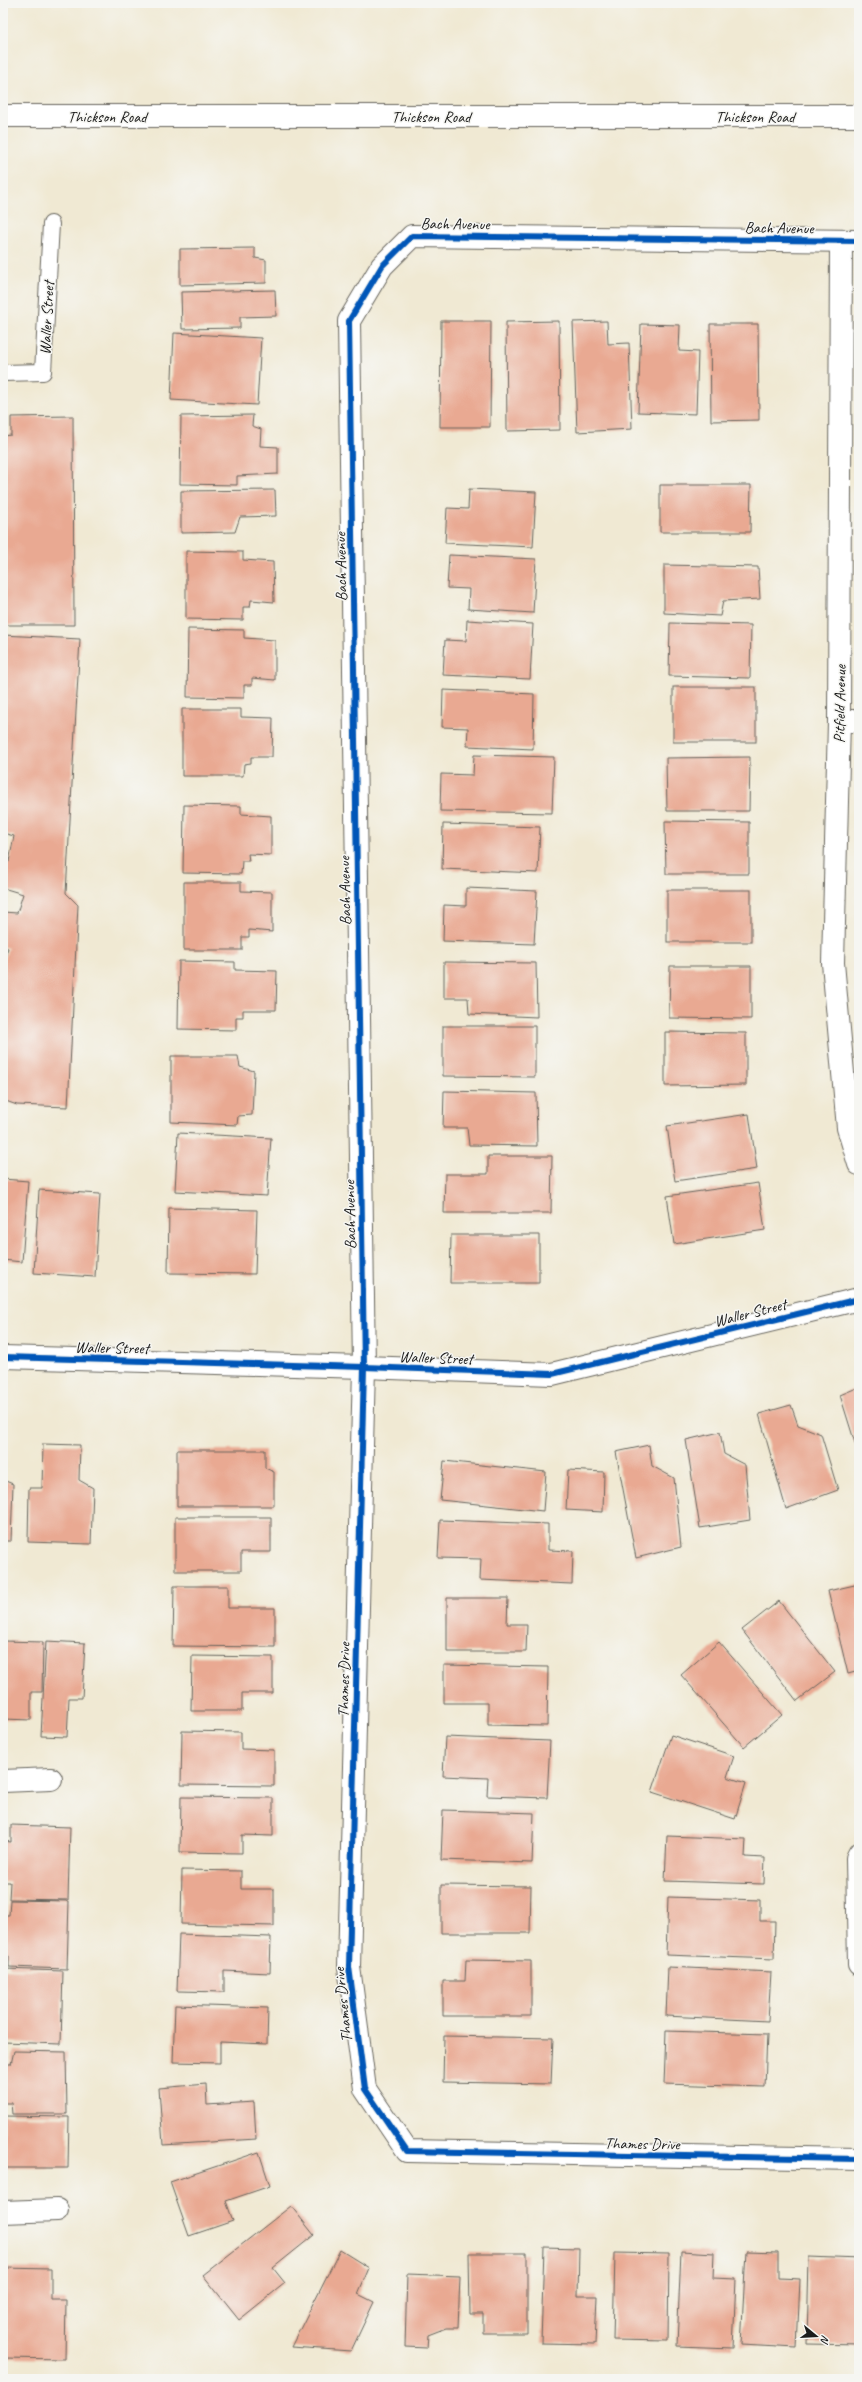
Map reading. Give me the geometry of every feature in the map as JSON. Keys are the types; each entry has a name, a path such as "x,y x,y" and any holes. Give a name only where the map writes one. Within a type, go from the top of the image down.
{"street":[{"name":"Thickson Road","path":"3,116 859,116"},
{"name":"Bach Avenue","path":"364,1367 349,321 382,266 412,236 850,241"},
{"name":"Pitfield Avenue","path":"850,241 849,721 833,963 848,1128 859,1164"},
{"name":"Waller Street","path":"3,1358 364,1367 552,1374 859,1299"},
{"name":"Thames Drive","path":"364,1367 350,1967 365,2089 407,2151 859,2159"},
{"path":"3,1781 51,1779"},
{"path":"859,1854 857,1858 859,1964"},
{"path":"3,2212 58,2210"}],"lane":[{"name":"Waller Street","path":"3,373 43,372 51,224"}],"building":[{"path":"255,248 255,258 266,260 266,283 180,285 180,249"},
{"path":"275,290 276,316 240,317 240,328 182,329 181,292"},
{"path":"441,321 491,321 490,427 440,427"},
{"path":"559,321 560,430 507,431 506,322"},
{"path":"607,321 608,344 629,343 632,429 577,432 573,322"},
{"path":"641,324 680,325 679,351 698,352 696,414 638,412"},
{"path":"710,324 758,324 759,420 711,421"},
{"path":"174,333 261,338 257,405 171,400"},
{"path":"253,415 252,426 261,429 260,446 278,447 278,474 237,476 237,485 180,484 181,416"},
{"path":"73,416 74,625 3,625 3,436 11,435 11,417"},
{"path":"660,485 751,485 750,532 660,532"},
{"path":"469,489 536,492 533,547 445,543 447,508 468,509"},
{"path":"275,490 276,516 240,517 235,532 181,533 181,491"},
{"path":"186,551 243,552 243,560 273,562 274,602 251,600 250,607 243,607 243,620 186,619"},
{"path":"449,555 536,559 533,613 468,609 469,589 447,588"},
{"path":"664,565 758,567 760,599 723,601 720,616 664,613"},
{"path":"467,620 533,624 530,679 443,675 445,640 466,641"},
{"path":"670,623 751,625 750,678 669,676"},
{"path":"188,629 244,630 244,638 275,640 275,680 252,678 252,685 244,685 244,698 187,697"},
{"path":"3,635 80,639 66,893 78,905 68,1107 17,1105 3,1100 3,1057 5,1050 3,1050 3,964 8,948 3,947 3,912 17,913 23,894 3,888 3,861 9,862 14,836 3,833"},
{"path":"673,687 756,687 756,742 673,742"},
{"path":"443,690 534,694 533,749 467,746 468,728 442,727"},
{"path":"182,709 241,709 241,717 273,718 272,757 251,757 251,763 244,764 243,776 182,776"},
{"path":"474,755 554,757 552,813 440,811 441,774 473,775"},
{"path":"750,757 749,811 667,811 666,758"},
{"path":"184,805 241,806 241,814 271,816 271,855 248,854 249,861 242,861 241,874 183,873"},
{"path":"665,821 749,822 749,874 666,874"},
{"path":"443,824 540,827 538,873 442,869"},
{"path":"184,882 241,882 241,891 272,892 272,932 249,930 249,937 242,937 242,950 184,950"},
{"path":"466,888 537,891 534,944 443,941 444,905 466,906"},
{"path":"667,890 751,890 751,942 667,942"},
{"path":"179,961 235,962 235,970 277,971 276,1010 243,1010 243,1017 236,1017 236,1030 178,1029"},
{"path":"444,962 536,963 537,1017 469,1014 468,998 444,998"},
{"path":"670,966 751,966 751,1019 669,1018"},
{"path":"443,1026 535,1026 535,1077 443,1076"},
{"path":"665,1032 746,1033 746,1085 665,1086"},
{"path":"171,1056 238,1056 240,1067 254,1071 252,1115 238,1116 237,1125 171,1122"},
{"path":"444,1091 536,1093 537,1146 469,1145 467,1128 443,1128"},
{"path":"749,1114 757,1169 675,1181 667,1126"},
{"path":"178,1133 271,1138 267,1196 175,1191"},
{"path":"488,1156 552,1156 551,1213 444,1213 445,1174 488,1174"},
{"path":"3,1179 28,1181 22,1262 3,1260"},
{"path":"758,1183 765,1230 674,1244 667,1196"},
{"path":"39,1190 100,1194 95,1277 34,1273"},
{"path":"169,1208 257,1210 255,1274 168,1273"},
{"path":"451,1235 539,1235 539,1283 450,1283"},
{"path":"859,1387 859,1456 840,1395"},
{"path":"791,1405 798,1425 821,1434 838,1490 786,1509 759,1414"},
{"path":"720,1432 724,1454 745,1465 750,1520 700,1528 686,1440"},
{"path":"43,1444 80,1445 79,1480 93,1488 91,1544 28,1542 29,1488 42,1488"},
{"path":"649,1445 652,1466 674,1478 681,1547 636,1558 616,1452"},
{"path":"177,1450 265,1450 265,1468 274,1472 274,1506 177,1506"},
{"path":"444,1461 546,1472 543,1511 440,1500"},
{"path":"568,1470 604,1472 603,1512 566,1510"},
{"path":"3,1480 13,1484 11,1541 3,1541"},
{"path":"175,1517 271,1517 271,1552 241,1552 241,1571 175,1571"},
{"path":"440,1520 548,1524 548,1550 573,1551 572,1584 480,1580 481,1559 438,1558"},
{"path":"859,1584 859,1671 848,1674 828,1591"},
{"path":"174,1586 228,1586 228,1608 275,1608 275,1647 173,1646"},
{"path":"447,1598 508,1598 507,1624 527,1624 526,1652 447,1652"},
{"path":"779,1601 835,1672 797,1701 742,1630"},
{"path":"3,1641 43,1642 42,1692 31,1692 31,1720 3,1719"},
{"path":"46,1641 85,1643 82,1698 69,1698 67,1737 41,1736"},
{"path":"719,1642 782,1715 744,1747 681,1675"},
{"path":"192,1656 273,1657 273,1693 242,1693 242,1711 191,1711"},
{"path":"444,1665 548,1667 547,1726 488,1725 488,1703 444,1703"},
{"path":"182,1731 241,1732 241,1749 274,1750 274,1786 181,1785"},
{"path":"671,1735 734,1756 727,1777 746,1783 735,1819 652,1792"},
{"path":"445,1737 550,1741 547,1798 487,1796 488,1778 443,1776"},
{"path":"181,1797 273,1798 273,1836 242,1835 242,1853 180,1852"},
{"path":"443,1810 534,1813 532,1863 441,1860"},
{"path":"11,1825 70,1827 68,1900 9,1899 10,1882 3,1882 3,1841 11,1842"},
{"path":"667,1836 746,1839 745,1857 765,1858 764,1884 665,1881"},
{"path":"182,1870 241,1871 241,1889 274,1889 274,1926 181,1924"},
{"path":"441,1885 531,1886 530,1933 441,1933"},
{"path":"668,1897 760,1900 760,1921 775,1921 774,1959 666,1955"},
{"path":"10,1900 69,1901 67,1969 9,1967 9,1956 3,1956 3,1915 9,1915"},
{"path":"179,1934 271,1937 270,1973 224,1971 224,1992 177,1991"},
{"path":"466,1960 531,1961 531,2016 443,2016 443,1981 465,1981"},
{"path":"668,1967 771,1972 768,2021 666,2016"},
{"path":"4,1969 63,1971 61,2044 3,2042"},
{"path":"175,2005 268,2008 267,2044 220,2042 220,2063 173,2062"},
{"path":"666,2031 767,2034 765,2087 664,2084"},
{"path":"444,2036 553,2038 551,2084 443,2082"},
{"path":"14,2051 66,2052 67,2114 12,2114 11,2103 3,2103 3,2064 11,2064"},
{"path":"206,2084 207,2105 254,2102 256,2139 163,2145 159,2088"},
{"path":"3,2116 69,2117 68,2168 3,2168"},
{"path":"259,2152 270,2186 226,2201 233,2221 189,2236 170,2182"},
{"path":"291,2206 314,2235 273,2268 285,2283 239,2320 203,2275"},
{"path":"544,2247 579,2248 578,2296 597,2296 595,2344 541,2343"},
{"path":"340,2250 369,2268 358,2294 374,2302 351,2351 291,2347"},
{"path":"681,2251 714,2253 713,2278 736,2279 733,2348 677,2346"},
{"path":"746,2251 778,2252 778,2278 800,2279 797,2348 741,2345"},
{"path":"469,2253 527,2253 527,2333 483,2333 483,2314 470,2314"},
{"path":"615,2253 669,2254 668,2341 613,2340"},
{"path":"809,2257 859,2259 859,2345 807,2344"},
{"path":"3,2268 51,2269 51,2300 66,2300 65,2359 3,2358"},
{"path":"407,2274 460,2276 458,2328 446,2328 428,2335 427,2348 405,2347"}],"cycle path":[{"path":"859,241 412,236 382,266 349,321 364,1367 349,1967 365,2089 407,2151 859,2159"},
{"path":"3,1357 552,1374 859,1299"}]}
